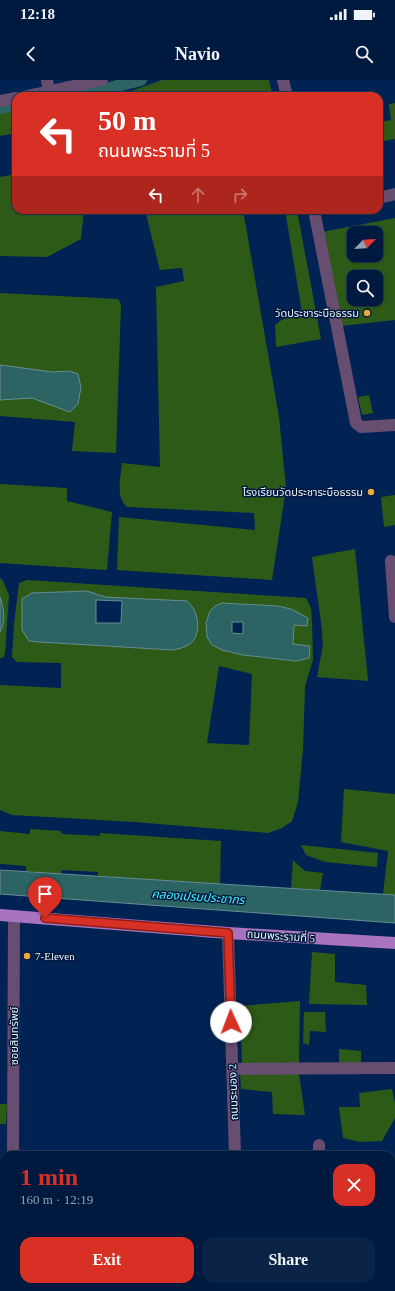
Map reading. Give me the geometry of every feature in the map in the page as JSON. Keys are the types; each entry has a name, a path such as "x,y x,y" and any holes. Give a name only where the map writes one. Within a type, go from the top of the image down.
{"main road":[{"name":"ถนนพระรามที่ 5","path":"0,915 228,933 395,943"}],"street":[{"path":"35,92 48,86 102,80"},
{"path":"283,80 285,92"},
{"path":"0,101 12,99"},
{"path":"383,197 395,194"},
{"path":"318,214 356,423 361,427 395,425"},
{"path":"391,561 395,617"},
{"name":"ซอยสินทรัพย์","path":"14,916 14,1151"},
{"name":"ถนนระนอง 2","path":"228,933 235,1151"},
{"path":"232,1069 395,1068"}],"green space":[{"path":"162,80 269,80 272,92 123,92 134,90"},
{"path":"395,103 395,139 384,141 383,121 391,120 389,104"},
{"path":"12,111 12,134 0,136 0,113"},
{"path":"12,175 12,214 84,214 81,239 47,257 0,256 0,177"},
{"path":"146,214 244,214 279,417 286,488 272,580 117,570 119,517 255,530 254,513 127,507 121,498 120,486 122,463 160,467 156,287 184,281 182,268 160,270"},
{"path":"286,214 298,214 321,339 276,347 275,325 283,319 302,312"},
{"path":"395,218 395,320 341,326 322,232 347,227 347,262 383,262 383,226 353,226"},
{"path":"0,293 118,299 121,304 116,453 72,451 75,422 0,416"},
{"path":"369,395 373,413 362,415 358,397"},
{"path":"0,484 67,488 67,501 112,512 107,570 0,563"},
{"path":"395,495 395,525 384,527 381,497"},
{"path":"355,549 368,681 317,677 323,645 312,557"},
{"path":"0,579 2,579 9,595 5,654 3,658 0,658"},
{"path":"27,580 306,598 311,608 313,660 305,686 303,749 298,802 292,821 282,828 268,833 134,822 12,815 0,810 0,685 61,688 61,663 17,662 12,657 19,583","holes":["87,591 105,597 187,601 173,650 39,642 29,640 32,593","222,603 278,606 291,609 294,625 293,645 296,661 243,655 212,645","219,666 252,674 249,745 207,743"]},
{"path":"344,789 395,794 395,895 383,894 388,851 341,842"},
{"path":"30,829 61,831 62,834 100,836 100,833 221,841 220,884 98,876 98,872 62,870 61,874 26,871 26,866 0,864 0,831 30,834"},
{"path":"301,845 378,853 377,867 325,862 306,855"},
{"path":"293,860 305,871 323,873 320,890 291,888"},
{"path":"312,952 335,954 335,982 366,985 367,1005 309,1004"},
{"path":"300,1001 299,1063 242,1066 240,1006"},
{"path":"304,1012 325,1012 326,1032 310,1031 309,1045 303,1043"},
{"path":"339,1049 361,1051 361,1063 339,1063"},
{"path":"240,1073 299,1074 305,1115 273,1114 272,1092 241,1089"},
{"path":"392,1089 395,1104 395,1118 382,1141 360,1142 343,1138 339,1107 360,1107 359,1093"},
{"path":"0,1104 7,1104 6,1124 0,1124"}],"water":[{"path":"0,365 53,372 69,371 78,374 81,387 78,404 70,412 32,398 0,400"},
{"path":"87,591 105,597 187,601 193,607 197,618 197,634 188,645 173,650 29,641 22,630 22,599 32,593","holes":["96,600 122,601 121,623 96,623"]},
{"path":"0,597 4,615 0,632"},
{"path":"222,603 278,606 291,609 308,618 307,626 294,625 293,644 310,646 309,658 296,661 243,655 222,650 212,645 207,637 206,623 210,611 215,606","holes":["232,622 243,622 243,634 232,633"]},
{"name":"คลองเปรมประชากร","path":"0,870 395,895 395,923 0,894"}],"waterway":[{"path":"94,92 141,80"},
{"path":"0,108 12,106"}],"place":[{"name":"วัดประชาระบือธรรม","path":"367,313"},
{"name":"โรงเรียนวัดประชาระบือธรรม","path":"371,492"},
{"name":"7-Eleven","path":"27,956"}],"route":[{"path":"45,918 228,933 231,1022"}]}
